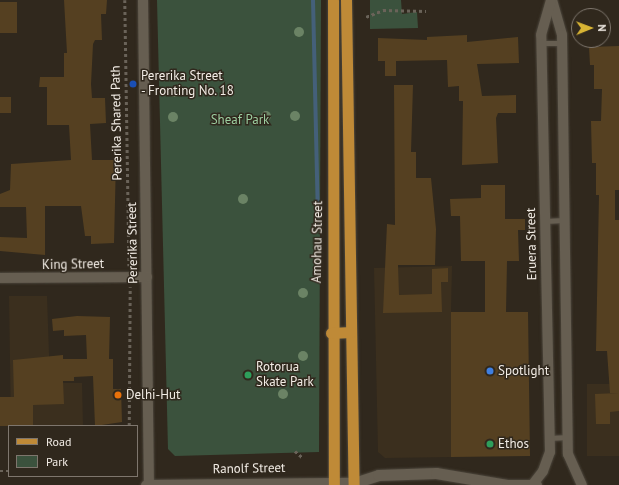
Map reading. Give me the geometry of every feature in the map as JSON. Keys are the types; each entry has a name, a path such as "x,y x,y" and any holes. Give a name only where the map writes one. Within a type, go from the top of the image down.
{"main road":[{"name":"Amohau Street","path":"333,0 331,333 334,484"},
{"path":"346,0 355,484"},
{"path":"331,333 351,332"}],"street":[{"name":"Pererika Street","path":"143,0 149,485"},
{"name":"Eruera Street","path":"534,485 548,461 549,438 541,42 552,0"},
{"name":"Eruera Street","path":"552,0 562,42 568,437 570,464 582,485"},
{"name":"King Street","path":"0,278 147,277"},
{"name":"Ranolf Street","path":"146,485 355,484 378,475 436,473 507,485 534,485"}],"lane":[{"path":"541,42 562,42"},
{"path":"545,221 564,220"},
{"path":"549,438 568,437"}],"path":[{"name":"Pererika Shared Path","path":"125,0 130,269"},
{"path":"366,17 383,10 426,11"},
{"path":"129,425 130,287"},
{"path":"295,451 303,458"}],"shaded area":[{"path":"452,266 451,312 528,312 451,431 451,457 385,458 378,452 374,268"},
{"path":"9,296 47,296 50,383 82,383 83,425 11,425"},
{"path":"587,384 619,384 619,456 587,456"}],"green space":[{"name":"Sheaf Park","path":"157,0 321,0 319,452 175,456 168,449"},
{"path":"370,0 401,0 402,14 417,12 418,28 370,29"}],"building":[{"path":"64,0 107,0 106,14 101,14 102,40 95,40 93,44 91,84 92,98 105,98 106,123 90,124 92,160 116,160 114,243 91,244 91,236 85,236 81,206 45,206 45,255 0,251 0,237 27,238 26,207 0,207 0,194 10,190 11,164 71,160 69,125 47,125 47,87 39,87 40,77 64,77 64,53 67,53"},
{"path":"0,2 17,2 17,33 0,33"},
{"path":"467,35 467,42 518,37 519,63 477,64 482,96 516,95 516,113 498,113 496,118 498,163 462,165 463,101 459,101 459,86 448,87 447,60 396,61 396,76 385,76 385,61 378,61 378,38 427,40 427,37"},
{"path":"611,46 619,46 619,190 615,190 615,220 619,220 619,393 610,393 607,351 596,351 599,195 596,195 596,163 592,163 591,121 601,121 602,89 594,89 594,65 590,65 589,48 611,48"},
{"path":"394,85 413,85 411,152 416,152 416,178 431,178 436,229 435,265 398,265 399,295 432,294 432,269 448,268 448,282 441,282 442,312 383,313 387,224 395,225"},
{"path":"0,97 11,97 11,113 0,113"},
{"path":"481,185 505,185 505,219 525,219 525,230 518,230 519,261 507,261 506,312 528,312 530,456 451,457 451,312 485,312 485,261 461,261 460,216 451,216 450,199 481,198"},
{"path":"77,316 110,317 109,359 113,359 113,389 121,389 122,422 95,425 93,376 74,377 74,381 63,381 64,404 33,405 33,425 0,426 0,397 14,397 13,360 63,355 63,359 87,359 86,335 64,336 64,330 53,331 52,319"},
{"path":"619,393 619,411 610,412 610,424 596,424 595,394"}],"waterway":[{"path":"313,0 318,222"}],"place":[{"name":"Pererika Street - Fronting No. 18","path":"133,84"},
{"name":"Spotlight","path":"490,371"},
{"name":"Rotorua Skate Park","path":"248,375"},
{"name":"Delhi-Hut","path":"118,395"},
{"name":"Ethos","path":"490,444"}]}
